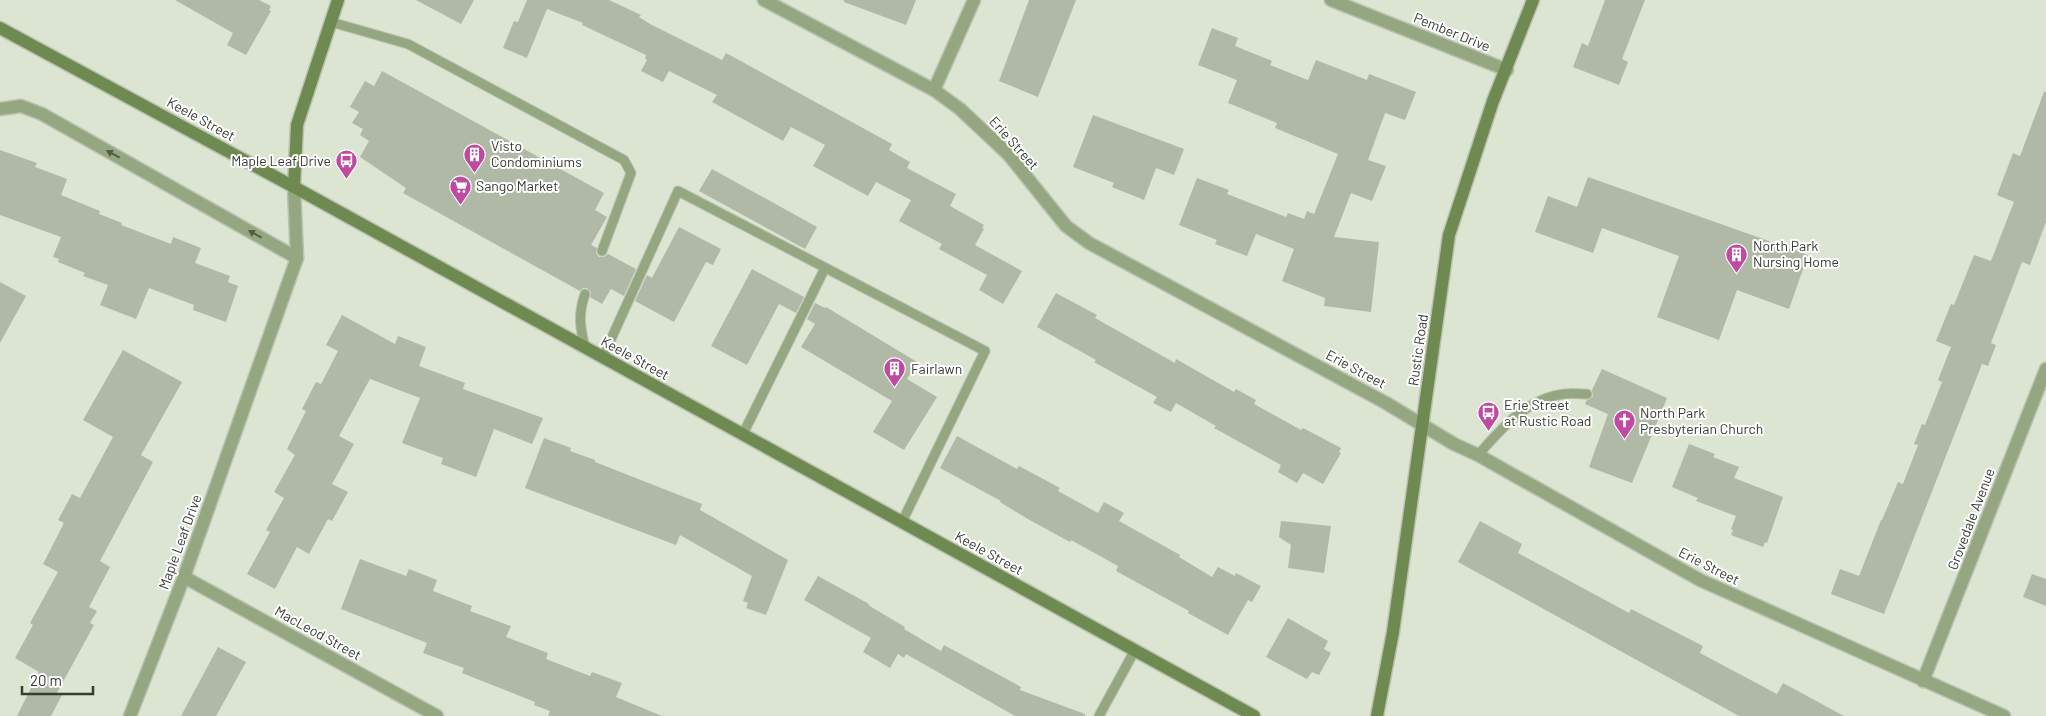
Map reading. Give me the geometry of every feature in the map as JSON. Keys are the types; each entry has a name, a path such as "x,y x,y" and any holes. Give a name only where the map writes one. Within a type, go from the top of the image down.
{"main road":[{"name":"Maple Leaf Drive","path":"294,187 298,125 338,0"},
{"name":"Rustic Road","path":"1377,716 1393,632 1424,424 1449,235 1493,102 1533,0"},
{"name":"Keele Street","path":"0,28 294,187 1254,716"}],"street":[{"name":"Erie Street","path":"764,0 934,90 960,109 1002,148 1066,226 1089,243 1424,424 1454,444 1478,455 1700,580 2004,716"},
{"path":"934,90 974,0"},
{"name":"Pember Drive","path":"1330,0 1507,70"},
{"path":"1,108 21,106 42,114 297,258"},
{"name":"Maple Leaf Drive","path":"130,716 184,577 297,258 294,187"},
{"name":"Grovedale Avenue","path":"1923,681 2046,369"},
{"name":"MacLeod Street","path":"184,577 437,716"}],"lane":[{"path":"331,22 408,44 624,160 631,172 602,251"},
{"path":"603,358 678,191 986,351 902,522"},
{"path":"743,434 825,268"},
{"path":"585,294 580,309 580,327 585,347"},
{"path":"1478,455 1508,421 1536,403 1563,394 1587,394"},
{"path":"1100,716 1135,650"}],"building":[{"path":"175,0 259,0 271,6 269,10 271,11 246,55 227,45 233,33"},
{"path":"416,0 474,0 461,24"},
{"path":"527,0 609,0 641,15 639,17 650,24 722,60 726,53 892,144 889,150 910,162 907,168 956,194 950,206 984,225 982,228 984,229 975,245 1022,271 1003,304 979,290 987,275 939,249 942,244 899,221 911,200 876,182 868,196 813,166 825,145 791,127 783,141 712,102 717,95 669,71 663,82 641,71 647,60 645,58 646,55 582,25 583,23 547,9 527,58 503,48 514,21 518,22"},
{"path":"844,0 916,0 906,25 844,2"},
{"path":"1029,0 1076,0 1038,97 999,81"},
{"path":"1605,0 1645,0 1622,59 1628,62 1619,85 1573,67 1582,43 1588,46"},
{"path":"1212,28 1238,38 1235,46 1272,61 1270,65 1308,80 1316,60 1367,80 1369,74 1416,92 1405,120 1385,113 1368,160 1386,166 1372,201 1351,193 1334,237 1379,242 1371,312 1324,306 1325,298 1282,281 1294,249 1256,234 1247,256 1215,244 1217,240 1179,225 1197,178 1229,190 1227,194 1286,217 1288,213 1304,219 1307,211 1314,214 1338,154 1275,128 1277,123 1228,103 1237,80 1198,65"},
{"name":"Visto Condominiums","path":"382,71 604,193 595,210 607,217 591,245 597,248 596,253 599,257 604,257 608,254 636,269 624,296 611,289 602,304 590,297 591,292 587,288 583,288 580,291 403,193 406,188 360,157 369,141 360,135 363,129 352,123 359,112 350,107 365,81 374,86"},
{"path":"2044,92 2046,92 2046,222 2030,265 2022,262 1991,343 1996,345 1988,366 1982,364 1884,614 1831,594 1840,569 1859,576 1898,482 1903,484 1918,445 1914,444 1922,424 1925,425 1942,382 1938,380 1951,347 1936,341 1951,304 1954,305 1974,255 1991,261 2014,202 1997,195 2013,153 2020,156"},
{"path":"1093,115 1184,149 1174,175 1156,168 1144,200 1112,187 1114,183 1073,167"},
{"path":"0,150 37,163 35,167 67,179 61,195 100,211 99,214 122,223 121,225 171,244 173,237 201,248 195,263 230,276 228,282 238,286 226,322 193,310 194,305 149,288 136,319 100,305 108,285 83,276 85,273 58,262 59,259 53,257 61,237 0,215"},
{"path":"712,169 817,227 805,249 699,191"},
{"name":"North Park Nursing Home","path":"1588,177 1808,255 1789,309 1737,290 1719,340 1657,317 1679,256 1602,228 1593,253 1535,232 1548,196 1577,207"},
{"path":"679,227 721,249 713,265 706,262 674,322 635,301 647,275 652,278"},
{"path":"752,269 804,297 796,313 779,304 747,365 711,346"},
{"path":"0,282 26,296 0,343"},
{"path":"1056,293 1097,315 1095,318 1175,363 1176,359 1234,392 1236,389 1256,400 1254,404 1301,430 1303,428 1341,448 1339,452 1341,453 1323,484 1303,473 1297,483 1278,472 1281,465 1214,428 1216,426 1176,403 1171,412 1153,403 1157,397 1094,362 1096,360 1037,327"},
{"name":"Fairlawn","path":"815,303 826,307 917,362 907,379 937,397 904,450 873,432 892,401 801,347 815,324 807,319"},
{"path":"342,315 395,344 398,336 426,347 419,366 465,383 463,389 543,418 532,444 494,429 476,477 441,464 443,458 402,443 420,398 370,379 339,436 354,444 332,484 348,492 332,521 328,519 309,554 297,547 275,589 247,574 270,532 266,530 284,498 274,492 295,455 287,449 306,411 302,409 316,382 321,384 338,351 326,345"},
{"path":"123,350 182,382 141,455 153,462 100,561 110,567 89,607 97,611 90,623 94,625 57,693 62,695 51,716 17,716 39,672 15,658 33,625 30,623 58,572 43,564 64,523 58,520 72,494 80,498 113,437 83,420"},
{"name":"North Park Presbyterian Church","path":"1602,369 1667,398 1632,483 1589,467 1608,414 1585,404 1587,400 1593,397 1592,390"},
{"path":"957,436 1017,469 1019,466 1060,488 1058,491 1098,513 1104,502 1124,513 1119,521 1180,555 1179,557 1212,577 1218,567 1235,576 1236,573 1261,586 1252,602 1248,600 1228,635 1116,571 1118,566 1026,518 1001,501 940,468"},
{"path":"544,438 571,448 570,451 595,460 595,462 702,504 700,510 788,560 766,615 746,608 748,603 743,601 752,576 680,535 676,545 525,488"},
{"path":"1689,444 1715,454 1713,457 1739,467 1734,478 1783,497 1767,543 1765,542 1763,547 1731,535 1733,530 1731,529 1736,516 1696,501 1698,498 1672,487"},
{"path":"1281,521 1331,526 1324,573 1288,568 1291,545 1279,537"},
{"path":"1480,521 1522,544 1518,553 1629,613 1631,609 1703,646 1700,653 1777,694 1783,683 1844,716 1739,716 1458,562"},
{"path":"360,559 406,576 409,569 437,580 433,591 472,606 470,611 511,626 506,637 548,653 546,659 590,676 592,672 622,683 616,697 662,716 548,716 550,711 534,705 535,702 462,673 464,668 423,653 427,643 341,609"},
{"path":"2032,574 2046,579 2046,606 2023,597"},
{"path":"818,576 869,604 905,627 904,629 941,651 944,645 1021,687 1020,690 1085,714 1085,716 1015,716 906,654 904,658 898,654 890,668 863,652 871,638 804,600"},
{"path":"1288,618 1328,641 1324,649 1331,653 1319,675 1312,672 1307,679 1266,657"},
{"path":"218,647 246,662 216,716 181,716"}],"place":[{"name":"Visto Condominiums","path":"475,173"},
{"name":"Maple Leaf Drive","path":"347,180"},
{"name":"Sango Market","path":"460,205"},
{"name":"North Park Nursing Home","path":"1737,273"},
{"name":"Fairlawn","path":"895,388"},
{"name":"Erie Street at Rustic Road","path":"1488,432"},
{"name":"North Park Presbyterian Church","path":"1624,440"}]}
